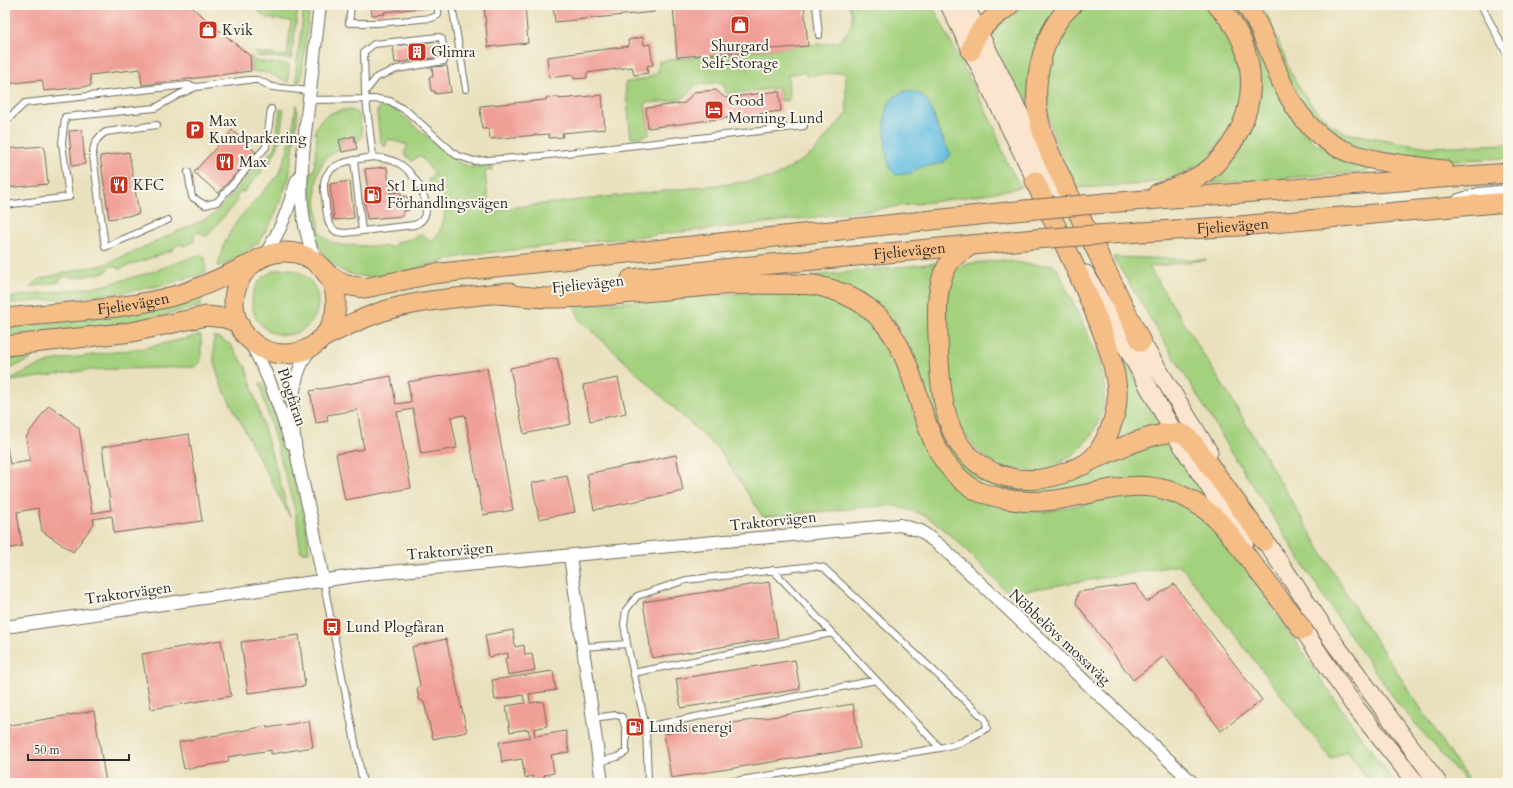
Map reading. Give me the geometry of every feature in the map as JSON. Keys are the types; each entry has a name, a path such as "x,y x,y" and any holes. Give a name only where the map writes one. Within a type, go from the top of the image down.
{"main road":[{"path":"949,5 1035,181 1085,290 1107,344 1114,368 1118,392 1116,411 1112,427 1101,445 1087,463"},
{"path":"965,5 1045,167 1141,342 1264,541"},
{"path":"971,51 973,41 978,32 1010,5"},
{"path":"1072,5 1052,30 1045,47 1036,90 1038,116 1052,155 1141,342"},
{"path":"1129,202 1175,188 1196,177 1214,164 1231,145 1243,124 1249,105 1252,80 1240,36 1231,19 1217,5"},
{"path":"1246,5 1262,33 1282,83 1293,103 1301,116 1325,141 1364,158 1474,175"},
{"name":"Fjelievägen","path":"5,318 136,304 161,299 191,290 274,253 288,252 302,254 345,285 364,288 432,274 1025,210 1508,173"},
{"path":"1035,181 1174,433 1353,704 1416,783"},
{"name":"Fjelievägen","path":"5,346 132,332 206,316 225,318 242,328 262,348 279,353 297,352 345,326 389,310 414,304 761,265 1035,239 1239,226 1508,202"},
{"path":"971,245 953,258 942,277 937,315 939,366 944,402 952,429 968,455 984,469 1005,476 1028,480 1044,480 1137,442 1162,434 1174,433 1185,435 1194,444 1264,541 1385,714 1438,783"},
{"path":"242,328 235,304 236,290 241,278 259,260"},
{"path":"316,342 330,326 335,310 334,288 322,268"},
{"path":"496,294 560,298 690,287 763,284 816,285 845,294 872,310 891,330 901,348 929,431 939,453 955,473 978,491 999,498 1020,502 1059,500 1112,488 1159,487 1176,492 1208,511 1224,527 1303,630"}],"street":[{"path":"320,5 301,167 301,198 305,231 322,268"},
{"path":"259,260 282,226 301,167"},
{"path":"1441,208 1479,194 1508,191"},
{"name":"Plogfåran","path":"242,328 258,355 268,376 301,475"},
{"name":"Plogfåran","path":"316,342 300,363 294,389 293,408 294,434 301,475 323,579"},
{"name":"Traktorvägen","path":"5,627 323,579 900,525"},
{"name":"Nöbbelövs mossaväg","path":"900,525 921,531 944,549 1193,783"},
{"path":"570,556 602,783"}],"lane":[{"path":"340,5 351,6 349,23 378,23 432,18 438,15 438,5"},
{"path":"452,5 466,89"},
{"path":"816,5 819,35"},
{"path":"1481,5 1508,56"},
{"path":"365,92 377,78 397,69 444,61 442,39 439,37 374,44 368,47 364,52 365,92 373,157"},
{"path":"5,205 69,197 62,143 65,117 155,108 196,87 253,79 272,87 310,96 390,101 398,104 456,155 474,161 540,156 804,126"},
{"path":"5,120 25,103 188,85 196,87"},
{"path":"188,172 192,198 205,205 217,202 266,147 271,109"},
{"path":"157,125 106,132 95,142 93,156 105,247 168,220"},
{"path":"373,157 385,158 398,163 408,172 422,190 426,211 421,222 414,225 345,233 337,232 328,222 324,184 326,177 334,167 354,160 373,157"},
{"path":"354,160 362,231"},
{"path":"650,783 648,780 646,727 633,673 624,624 626,610 637,596 686,580 814,566 824,568 985,719 987,728 962,742 940,748 722,783"},
{"path":"773,570 940,748"},
{"path":"323,579 363,783"},
{"path":"633,673 832,633"},
{"path":"583,647 627,644"},
{"path":"646,727 876,680"},
{"path":"593,718 616,715 622,717 626,729 626,752 617,757 599,762"}],"green space":[{"path":"252,5 298,8 291,59 257,56 253,52 287,56 291,21 266,18"},
{"path":"849,5 932,5 995,129 1006,161 1021,187 964,197 823,216 468,255 404,271 372,276 359,276 347,273 334,265 324,255 318,243 313,229 310,200 311,171 314,171 317,138 315,132 319,123 324,117 333,112 344,110 357,113 360,118 362,136 356,144 354,136 339,140 341,149 330,155 323,163 318,173 316,185 320,233 331,242 340,245 392,247 398,242 414,238 422,234 431,242 443,224 444,206 442,191 431,193 428,180 435,175 420,155 412,161 404,154 408,145 388,139 385,147 380,141 377,112 379,107 384,105 398,112 458,162 470,167 492,166 492,170 485,171 489,210 745,182 775,177 812,154 847,113 845,72 807,76 805,72 788,75 789,100 782,101 779,88 726,94 724,84 720,82 694,85 687,96 681,99 645,103 649,135 631,138 625,83 647,78 658,72 659,61 839,42 851,25 851,11","holes":["934,115 938,131 946,142 935,165 921,167 911,173 893,172 886,153 886,117"]},
{"path":"1026,5 1060,5 1038,39 1029,76 1029,113 987,35 1014,12"},
{"path":"1084,5 1205,5 1222,20 1241,58 1243,99 1229,134 1203,163 1185,173 1159,181 1134,185 1073,188 1051,127 1045,87 1048,67 1054,46 1065,25"},
{"path":"1227,5 1236,5 1250,23 1292,119 1314,143 1371,166 1369,172 1200,184 1237,150 1253,122 1261,90 1258,59 1244,24"},
{"path":"1254,5 1261,5 1270,21 1290,71 1299,87 1314,108 1331,124 1346,133 1428,147 1508,144 1508,158 1436,161 1359,149 1329,133 1312,118 1296,95"},
{"path":"304,8 308,10 309,15 301,80 297,84 296,69"},
{"path":"250,56 255,61 289,65 288,82 268,73 251,71"},
{"path":"296,105 298,114 289,178 274,217 258,243 240,256 218,267 222,252 233,227 249,206 278,175 290,141"},
{"path":"280,109 284,110 278,147 270,162 267,162 261,168 262,171 244,192 241,192 236,196 237,201 206,237 200,232 194,235 194,242 183,246 181,244 175,246 173,250 119,269 115,266 109,267 106,272 74,278 69,276 63,277 59,282 30,287 40,279 80,269 104,265 212,216 275,148"},
{"path":"198,255 202,255 205,258 206,272 182,280 132,291 5,304 5,298 102,286 152,272"},
{"path":"1113,257 1206,260 1149,267 1233,402 1356,610 1470,783 1467,783 1399,705 1333,611 1236,459"},
{"path":"1004,260 1033,265 1053,265 1057,268 1100,361 1105,389 1103,412 1091,436 1074,454 1040,473 1003,468 982,455 964,434 958,423 949,379 946,309 950,281 956,269 964,264"},
{"path":"937,263 933,276 939,405 997,481 1135,451 1163,442 1174,443 1207,499 1206,501 1197,496 1013,493 987,485 964,471 948,452 937,428 911,351 898,328 877,305 812,276"},
{"path":"285,269 298,272 308,279 315,289 318,302 315,315 308,325 298,332 285,335 272,332 262,325 255,315 252,302 255,289 262,279 272,272"},
{"path":"784,290 824,296 857,310 878,328 897,360 919,429 933,462 954,484 985,503 1018,511 1044,512 1132,494 1160,496 1183,504 1203,518 1240,559 1324,684 1394,783 1371,783 1347,751 1331,759 1180,565 1017,592 1012,597 944,529 932,520 914,511 891,505 763,517 721,452 581,322 574,306"},
{"path":"202,295 201,306 133,323 5,336 5,328 100,317"},
{"path":"201,335 201,361 196,367 88,370 5,382 30,369 56,360 144,348"},
{"path":"214,336 230,344 246,367 290,517 221,385 214,362"},
{"path":"1118,354 1122,355 1163,426 1112,445"},
{"path":"27,357 31,359 5,371 5,359"},
{"path":"260,383 263,383 267,392 289,462 304,518 309,552 301,552 295,509"}],"water":[{"path":"905,91 914,92 920,95 929,103 939,133 951,155 943,163 921,167 911,173 897,175 890,169 888,162 885,128 886,113 888,104 892,99"}],"building":[{"path":"5,5 189,5 250,56 251,71 142,85 140,69 90,75 91,86 44,91 42,80 5,84"},
{"path":"371,5 431,5 431,7 384,12 385,14 372,15"},
{"path":"484,5 525,5 528,43 488,47"},
{"path":"553,5 654,5 654,12 555,22"},
{"name":"Shurgard Self-Storage","path":"673,5 804,5 808,46 677,57"},
{"path":"643,37 644,45 650,44 653,65 647,66 648,73 634,75 632,67 587,73 587,78 574,79 573,75 549,78 547,57 629,46 628,40"},
{"name":"Glimra","path":"439,41 441,57 395,63 393,46"},
{"path":"447,66 451,92 435,94 435,91 431,91 429,77 433,77 432,67"},
{"name":"Good Morning Lund","path":"716,90 725,98 779,91 781,111 648,128 646,108 685,103 694,92"},
{"path":"602,95 605,129 562,133 563,137 549,138 549,134 490,139 489,129 482,129 480,106 546,100 546,98 559,97 559,99"},
{"path":"82,130 85,164 72,166 69,131"},
{"name":"Max","path":"232,130 241,138 246,138 246,144 256,152 218,193 194,172"},
{"path":"354,136 357,149 342,152 339,140"},
{"path":"44,146 48,184 5,188 5,149"},
{"name":"KFC","path":"129,152 139,214 109,219 100,156"},
{"path":"387,167 390,193 401,192 401,197 407,196 409,210 403,211 403,216 367,219 364,198 369,198 365,169"},
{"path":"350,181 354,218 334,220 330,184"},
{"path":"557,358 571,424 524,434 510,368"},
{"path":"487,368 513,510 483,515 465,415 451,417 457,448 421,454 413,409 397,412 411,488 345,500 336,454 364,449 357,410 327,415 328,421 316,423 310,391 391,376 396,404 411,402 408,382"},
{"path":"618,378 626,413 590,421 583,385"},
{"path":"49,405 79,428 92,513 111,510 102,447 189,434 202,521 114,533 112,516 93,519 94,524 73,552 42,531 38,508 17,512 22,546 5,549 5,437 10,464 30,461 26,437"},
{"path":"676,455 683,491 594,510 587,474"},
{"path":"567,476 575,512 539,519 532,483"},
{"path":"769,582 778,638 652,658 643,602"},
{"path":"1135,584 1147,602 1174,584 1262,700 1221,731 1164,656 1133,680 1076,603 1078,592"},
{"path":"513,630 515,647 524,645 525,655 532,654 535,670 508,675 505,658 508,658 508,653 489,657 485,635"},
{"path":"299,635 305,686 248,693 241,642"},
{"path":"446,639 467,732 433,739 424,702 419,699 417,689 420,685 412,647"},
{"path":"221,640 231,696 151,709 142,654"},
{"path":"795,660 800,689 681,708 676,679"},
{"path":"553,671 556,690 529,694 530,703 543,701 547,726 534,729 535,736 566,731 569,752 551,755 554,773 544,775 545,783 534,783 533,776 525,778 522,759 502,762 499,742 530,737 528,729 510,732 506,706 525,703 523,695 495,700 492,680"},
{"path":"853,704 860,748 671,778 664,734"},
{"path":"94,711 106,783 8,783 5,766 5,726"},
{"path":"309,721 313,747 271,754 271,750 228,757 229,762 184,769 179,742 267,726 267,728"}],"place":[{"name":"Shurgard Self-Storage","path":"740,25"},
{"name":"Kvik","path":"208,30"},
{"name":"Glimra","path":"417,52"},
{"name":"Good Morning Lund","path":"714,110"},
{"name":"Max Kundparkering","path":"195,130"},
{"name":"Max","path":"225,162"},
{"name":"KFC","path":"119,185"},
{"name":"St1 Lund Förhandlingsvägen","path":"373,195"},
{"name":"Lund Plogfåran","path":"332,627"},
{"name":"Lunds energi","path":"635,727"}]}
